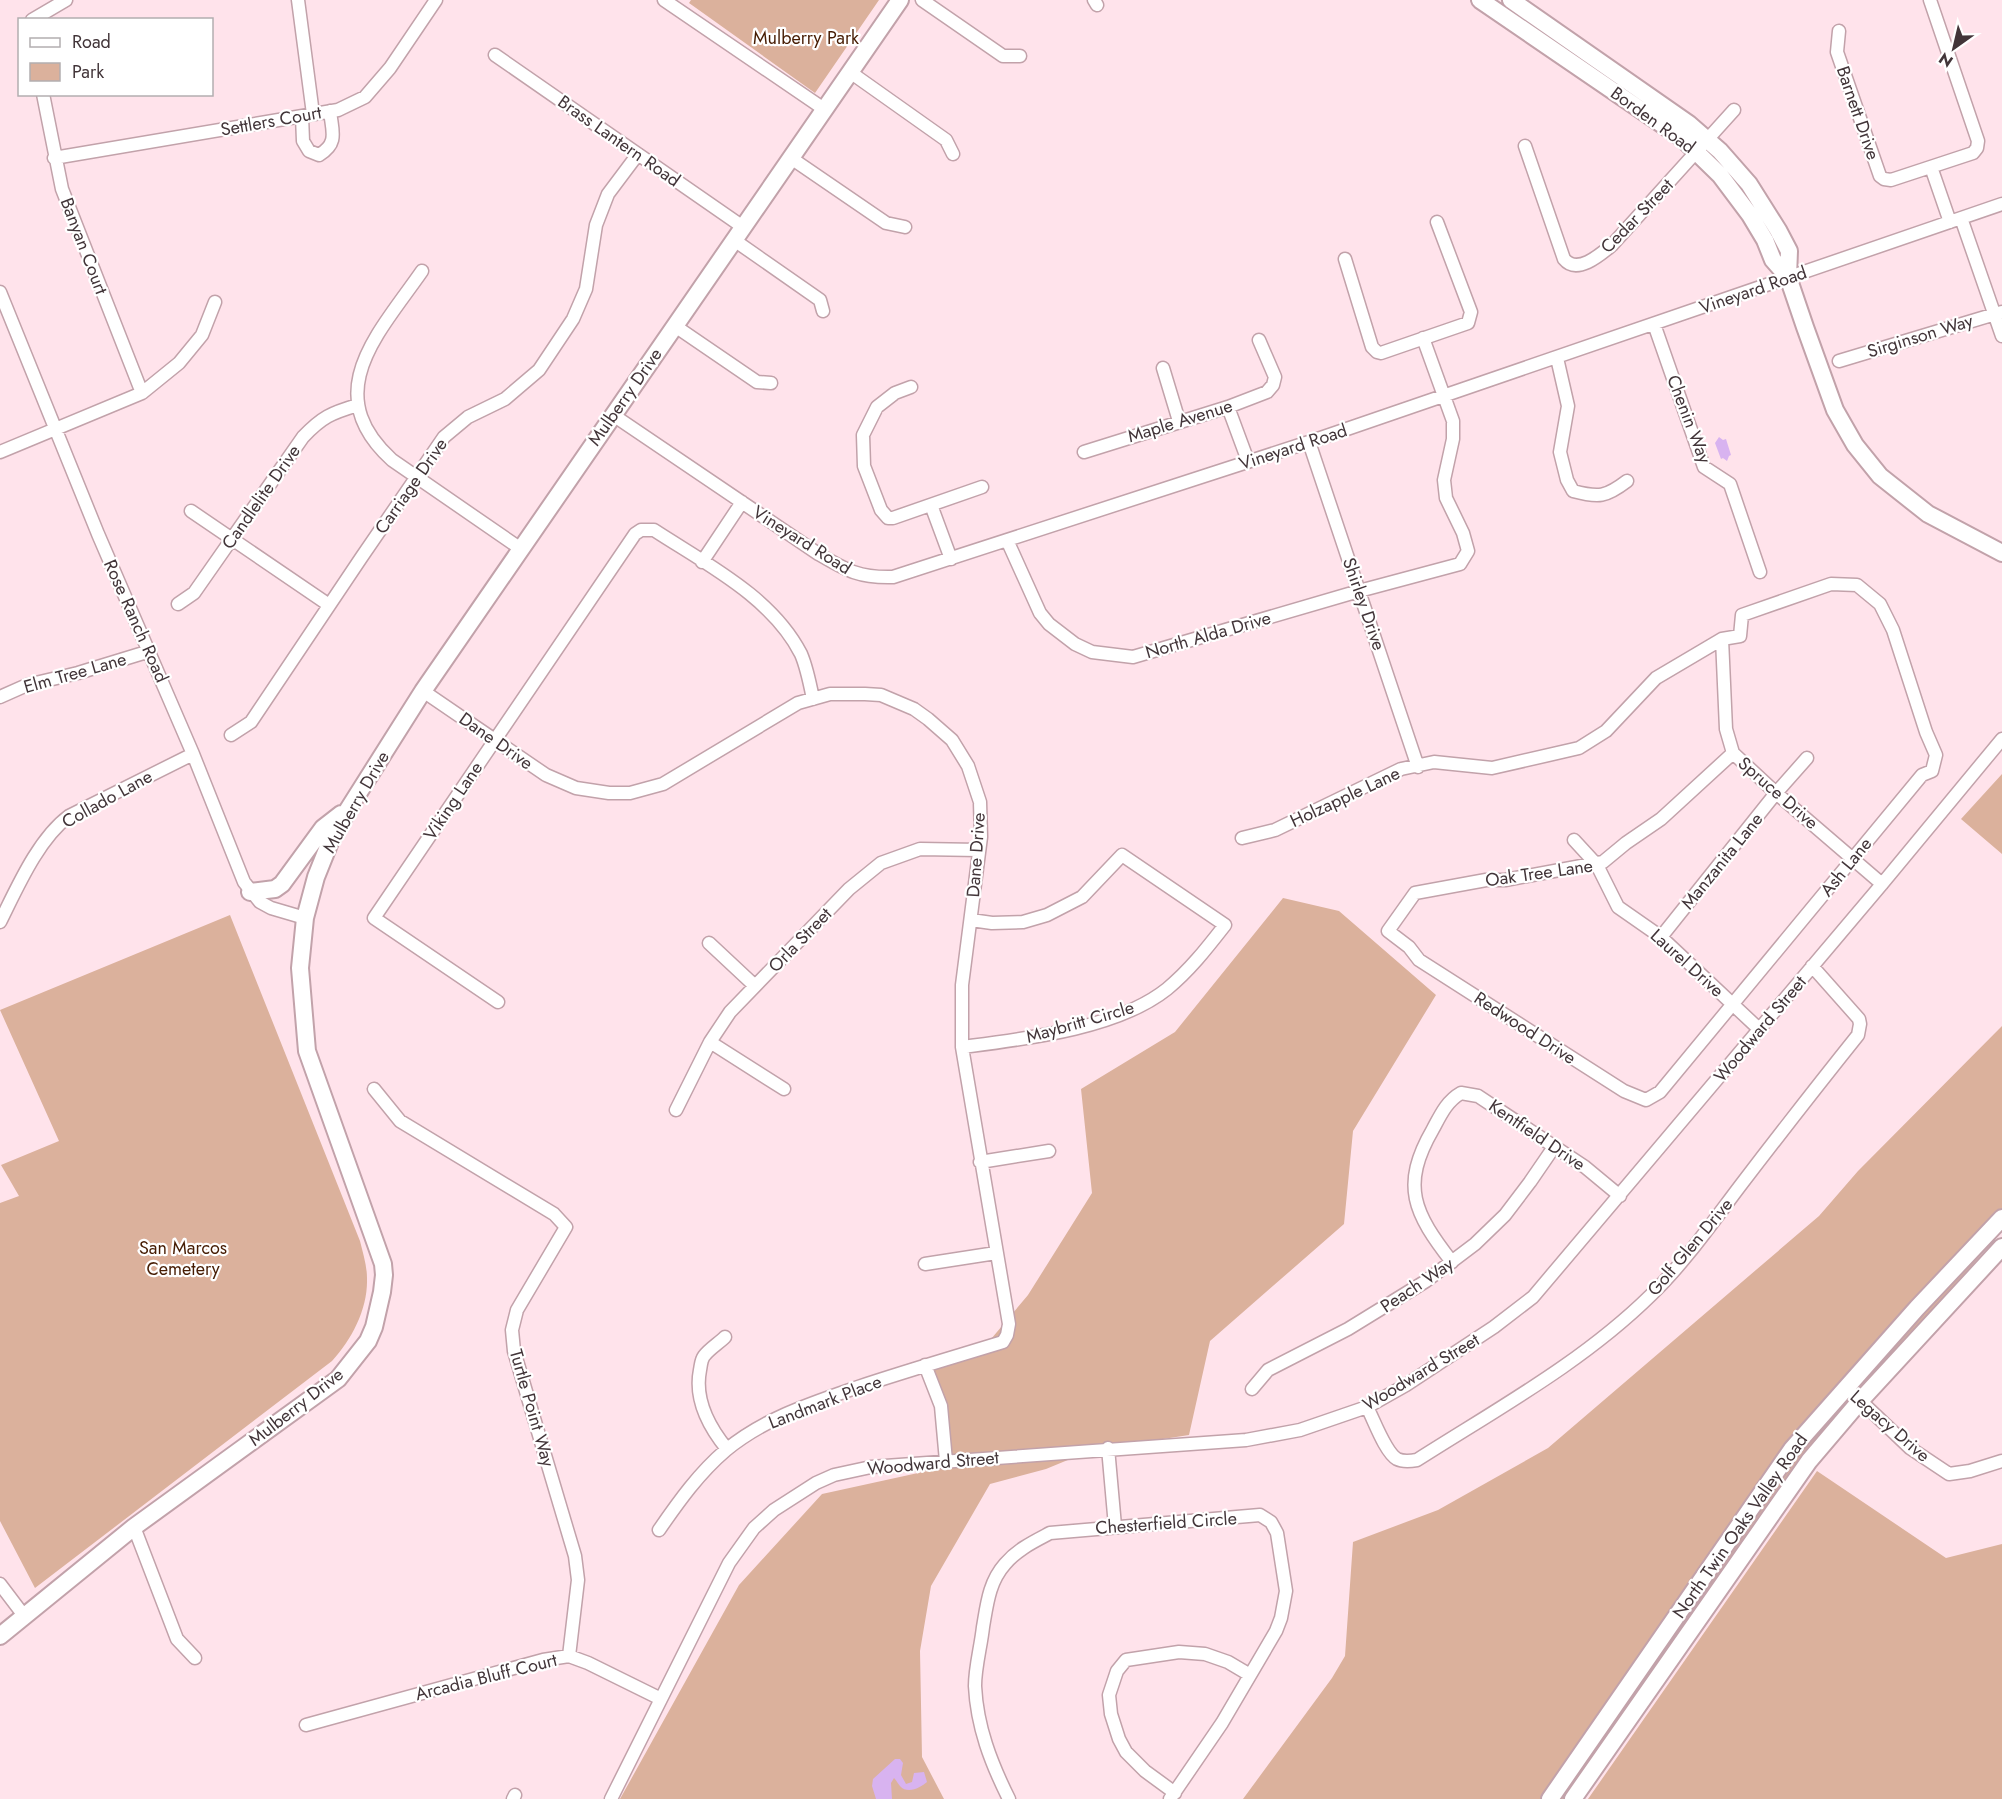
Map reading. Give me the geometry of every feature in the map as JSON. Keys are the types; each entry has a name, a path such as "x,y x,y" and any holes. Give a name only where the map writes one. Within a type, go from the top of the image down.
{"main road":[{"name":"Mulberry Drive","path":"0,1636 134,1527 338,1379 368,1341 374,1327 382,1292 383,1264 307,1052 300,968 305,918 316,877 330,842 349,808 423,691 900,0"},
{"name":"Borden Road","path":"1480,0 1682,138 1703,146"},
{"name":"Borden Road","path":"1512,0 1689,124 1720,175 1750,215 1765,240 1773,260 1788,277 1830,397 1855,445 1880,476 1928,514 2002,553"},
{"path":"250,892 275,889 282,884 323,828 349,808"},
{"name":"North Twin Oaks Valley Road","path":"1550,1799 1791,1449 2002,1218"},
{"name":"North Twin Oaks Valley Road","path":"1573,1799 1809,1461 1860,1401 2002,1247"}],"street":[{"path":"35,18 66,0"},
{"path":"298,0 307,115 303,141 309,151 319,155 329,149 333,140 330,111"},
{"name":"Settlers Court","path":"54,158 338,110 365,97 390,68 436,0"},
{"path":"664,0 824,109"},
{"path":"922,0 1003,56 1020,56"},
{"path":"1930,0 1978,141 1973,153 1931,167 1998,313 2002,336"},
{"name":"Barnett Drive","path":"1839,31 1837,52 1880,176 1891,180 1931,167"},
{"name":"Brass Lantern Road","path":"495,55 638,154 820,300 823,311"},
{"path":"850,72 946,140 953,154"},
{"name":"Banyan Court","path":"43,96 62,189 142,393"},
{"name":"Cedar Street","path":"1525,146 1564,259 1568,264 1574,266 1596,258 1612,245 1734,110"},
{"name":"Carriage Drive","path":"231,735 251,722 444,437 468,417 505,399 539,370 573,319 582,299 586,288 596,225 608,194 638,154"},
{"path":"791,158 886,223 905,227"},
{"name":"Vineyard Road","path":"613,415 848,572 873,578 894,576 1444,397 2002,204"},
{"path":"1345,259 1372,347 1377,352 1381,353 1468,323 1471,312 1437,222"},
{"path":"422,271 372,343 361,367 357,381 358,405 365,429 376,446 392,460 521,549"},
{"name":"Rose Ranch Road","path":"0,292 98,534 150,651 244,882 260,902 271,908 305,918"},
{"path":"0,452 142,393 179,363 202,335 215,302"},
{"name":"Sirginson Way","path":"1839,361 1998,313"},
{"name":"Chenin Way","path":"1654,324 1704,467 1730,484 1760,572"},
{"path":"675,326 757,382 771,383"},
{"path":"1423,338 1444,397"},
{"name":"Maple Avenue","path":"1084,452 1228,407 1267,392 1273,385 1275,377 1259,340"},
{"path":"1557,358 1569,406 1560,452 1567,480 1573,491 1591,496 1611,494 1627,482"},
{"path":"1163,368 1179,421"},
{"path":"911,387 894,393 878,407 863,435 864,466 881,510 888,518 893,518 982,487"},
{"name":"North Alda Drive","path":"1007,540 1040,613 1049,624 1075,644 1092,652 1132,657 1460,564 1468,551 1463,533 1446,498 1444,480 1453,439 1453,421 1444,397"},
{"name":"Candlelite Drive","path":"177,604 194,593 303,437 331,413 358,405"},
{"path":"1228,407 1248,461"},
{"name":"Shirley Drive","path":"1309,442 1418,766"},
{"path":"702,562 741,502"},
{"path":"931,506 951,559"},
{"path":"191,511 329,605"},
{"name":"Viking Lane","path":"498,1002 374,918 635,534 641,530 654,530 757,599 779,621 801,655 813,699"},
{"name":"Holzapple Lane","path":"1242,838 1275,830 1401,769 1434,762 1492,768 1579,748 1606,731 1656,678 1722,639 1740,636 1742,615 1831,584 1857,585 1880,604"},
{"name":"Ash Lane","path":"1646,1100 1660,1092 1853,857 1922,776 1932,771 1936,755 1926,732 1893,630 1880,604"},
{"name":"Spruce Drive","path":"1722,639 1726,729 1733,753 1776,794 1853,857 1882,884"},
{"name":"Elm Tree Lane","path":"0,697 27,686 150,651"},
{"name":"Dane Drive","path":"423,691 546,775 576,788 609,793 630,793 663,784 798,703 830,694 881,695 914,709 952,741 968,766 980,802 981,837 962,985 962,1047 1009,1324 1008,1335 1003,1342 925,1365"},
{"name":"Woodward Street","path":"611,1799 729,1563 754,1528 774,1510 816,1483 834,1475 871,1467 1108,1448 1246,1440 1300,1431 1367,1407 1406,1385 1494,1327 1533,1297 2002,739"},
{"name":"Oak Tree Lane","path":"1409,947 1388,931 1415,893 1486,880 1505,880 1597,865 1661,819 1733,753"},
{"name":"Collado Lane","path":"0,922 23,875 56,826 69,816 193,754"},
{"name":"Manzanita Lane","path":"1661,937 1807,759"},
{"name":"Laurel Drive","path":"1574,840 1597,865 1618,908 1661,937 1760,1029"},
{"name":"Orla Street","path":"676,1110 710,1042 730,1012 849,889 881,863 920,849 979,850"},
{"name":"Maybritt Circle","path":"962,1047 1039,1037 1098,1021 1137,1007 1166,990 1198,961 1225,925 1122,855 1082,897 1047,915 1023,922 992,923 971,920"},
{"path":"709,944 755,986"},
{"name":"Redwood Drive","path":"1409,947 1419,960 1624,1091 1646,1100"},
{"name":"Golf Glen Drive","path":"1367,1407 1389,1450 1398,1459 1417,1460 1562,1367 1610,1333 1652,1295 1683,1262 1807,1098 1858,1035 1859,1019 1812,966"},
{"path":"710,1042 784,1089"},
{"name":"Turtle Point Way","path":"374,1089 400,1121 554,1214 566,1227 517,1310 512,1330 514,1351 576,1556 578,1580 569,1656"},
{"name":"Kentfield Drive","path":"1452,1262 1431,1235 1415,1202 1413,1181 1421,1150 1450,1099 1461,1093 1478,1096 1585,1167 1620,1196"},
{"name":"Peach Way","path":"1252,1389 1268,1370 1348,1329 1426,1281 1475,1244 1504,1215 1554,1147"},
{"path":"980,1162 1049,1151"},
{"path":"925,1264 996,1253"},
{"path":"725,1337 702,1358 699,1390 702,1406 713,1432 727,1449"},
{"path":"925,1365 941,1406 946,1461"},
{"name":"Landmark Place","path":"659,1530 692,1484 727,1449 773,1419 925,1365"},
{"name":"Legacy Drive","path":"1846,1387 1910,1448 1949,1474 1970,1471 2002,1461"},
{"path":"1108,1448 1115,1526"},
{"name":"Chesterfield Circle","path":"1009,1799 986,1746 975,1684 988,1596 996,1576 1004,1565 1020,1548 1050,1533 1260,1515 1271,1522 1277,1533 1286,1591 1281,1618 1276,1631 1222,1723 1173,1796"},
{"path":"134,1527 177,1639 195,1658"},
{"path":"0,1584 25,1617"},
{"path":"1173,1796 1126,1752 1119,1739 1111,1714 1109,1695 1117,1671 1126,1660 1179,1652 1204,1654 1228,1662 1250,1675"},
{"name":"Arcadia Bluff Court","path":"306,1725 543,1660 569,1656 661,1699"}],"green space":[{"name":"Mulberry Park","path":"691,0 879,0 815,93 689,3"},
{"path":"2002,774 2002,854 1961,819"},
{"path":"1283,898 1339,911 1436,995 1353,1131 1344,1224 1210,1341 1189,1435 1092,1450 1046,1469 990,1484 931,1586 920,1651 922,1757 944,1799 620,1799 739,1585 822,1494 982,1459 946,1461 942,1414 926,1366 986,1345 1028,1295 1092,1193 1081,1089 1175,1032"},
{"name":"San Marcos Cemetery","path":"230,915 360,1241 367,1278 362,1312 346,1343 332,1361 35,1588 0,1521 0,1203 19,1196 1,1165 59,1141 0,1010"},
{"path":"2002,1026 2002,1230 1807,1461 1582,1799 1243,1799 1332,1678 1345,1656 1353,1542 1438,1510 1548,1448 1819,1216 1858,1171"},
{"path":"1817,1471 1946,1558 2002,1544 2002,1799 1588,1799"}],"shaded area":[{"path":"1719,437 1726,439 1731,455 1727,461 1721,459 1715,443"},
{"path":"895,1759 900,1759 903,1763 901,1775 906,1784 912,1782 914,1773 924,1772 927,1782 918,1788 907,1790 903,1789 894,1778 891,1783 892,1799 876,1799 872,1786 873,1779"}]}
